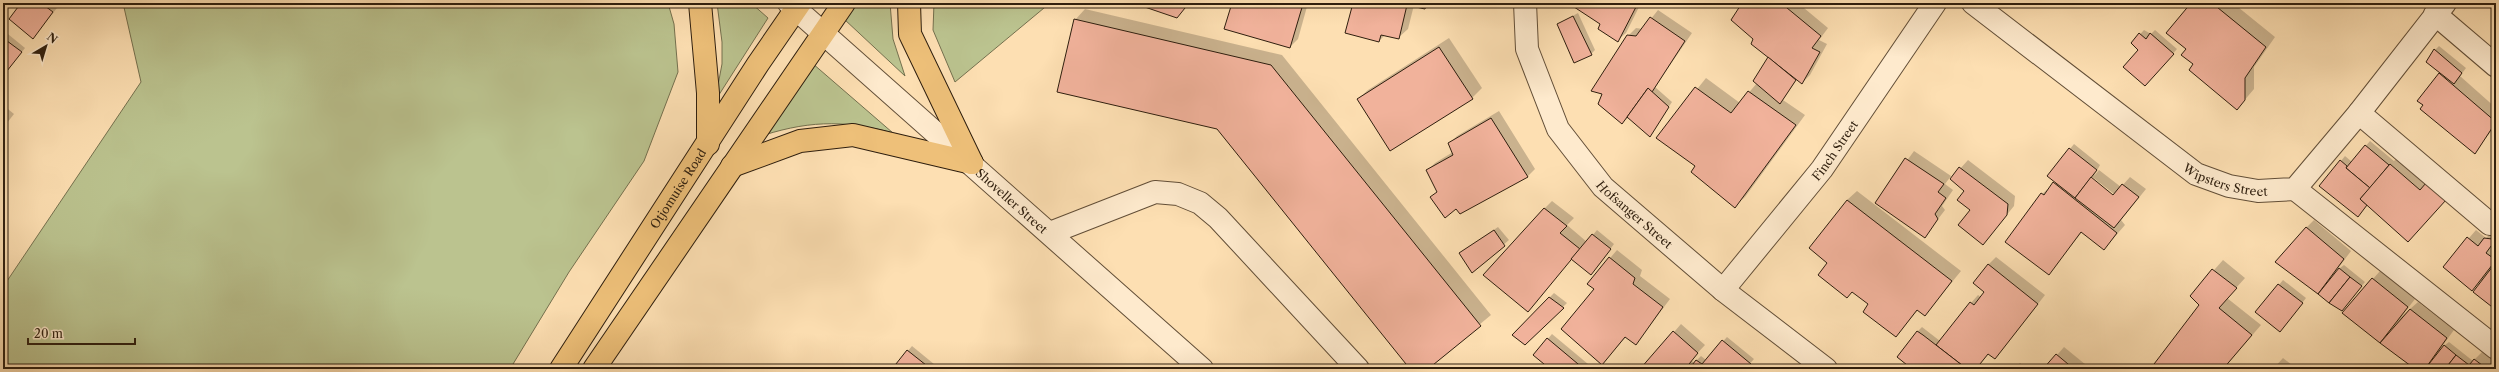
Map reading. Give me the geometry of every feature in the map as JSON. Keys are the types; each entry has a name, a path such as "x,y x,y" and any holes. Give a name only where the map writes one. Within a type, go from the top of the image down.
{"main road":[{"path":"700,3 708,93 708,144"},
{"path":"594,369 822,32 844,3"},
{"path":"909,3 910,34 972,163"},
{"name":"Otjomuise Road","path":"561,369 708,144 795,5"},
{"path":"732,166 800,141 853,135 972,163"}],"street":[{"name":"Hofsanger Street","path":"1525,3 1527,49 1558,129 1603,187 1723,290 1826,369"},
{"name":"Finch Street","path":"1723,290 1822,169 1935,3"},
{"name":"Wipsters Street","path":"1973,3 2196,174 2229,186 2258,191 2295,189"},
{"name":"Shoveller Street","path":"795,5 822,32 972,163 1202,369"},
{"path":"2496,66 2440,9 2359,113 2295,189 2496,348"},
{"path":"2359,113 2490,224"},
{"path":"1050,233 1155,192 1178,194 1200,204 1218,218 1358,369"}],"green space":[{"path":"123,3 668,3 674,24 678,72 644,161 569,272 510,369 3,369 3,287 141,82"},
{"path":"717,3 751,3 768,18 715,101 722,64 722,42"},
{"path":"856,3 890,3 893,39 905,76 844,19"},
{"path":"934,3 1050,3 955,82 933,30"},
{"path":"812,63 893,133 857,125 824,124 790,128 755,138"}],"building":[{"path":"21,3 41,3 53,12 33,39 9,19"},
{"path":"1133,3 1189,3 1177,18"},
{"path":"1232,3 1303,4 1290,48 1224,29"},
{"path":"1353,3 1427,3 1425,9 1407,5 1399,39 1381,35 1379,42 1345,33"},
{"path":"1568,3 1608,3 1611,5 1612,3 1634,3 1637,5 1618,42 1598,29 1600,24"},
{"path":"1742,3 1781,3 1821,36 1812,48 1820,52 1802,84 1751,44 1753,39 1731,20"},
{"path":"2191,3 2212,3 2266,47 2245,78 2245,100 2237,110 2189,70 2193,64 2181,55 2186,49 2166,33"},
{"path":"1573,16 1592,55 1574,63 1557,24"},
{"path":"1650,17 1685,41 1652,92 1648,88 1622,124 1598,104 1602,94 1591,91 1627,35 1636,36"},
{"path":"1074,19 1271,65 1481,326 1428,369 1410,369 1217,129 1057,92"},
{"path":"2139,33 2146,39 2150,33 2174,54 2145,86 2123,67 2138,50 2131,43"},
{"path":"3,38 22,52 3,76"},
{"path":"1439,47 1473,99 1390,151 1357,99"},
{"path":"2434,49 2462,73 2454,84 2426,62"},
{"path":"1768,57 1796,80 1780,104 1753,81"},
{"path":"2439,73 2496,122 2475,154 2420,109 2423,105 2417,101"},
{"path":"1695,87 1731,113 1748,91 1796,125 1735,208 1691,172 1695,166 1656,138"},
{"path":"1648,88 1669,107 1650,137 1627,117"},
{"path":"1491,118 1528,177 1460,214 1456,209 1445,218 1430,197 1437,192 1426,170 1453,155 1448,143"},
{"path":"2365,145 2389,165 2370,188 2346,168"},
{"path":"2069,148 2097,170 2075,198 2047,176"},
{"path":"1905,158 1944,184 1938,192 1946,198 1935,214 1938,219 1925,238 1875,203"},
{"path":"2340,160 2347,166 2346,168 2370,188 2360,199 2367,205 2358,217 2319,186"},
{"path":"2390,164 2420,190 2426,183 2446,200 2408,242 2360,199"},
{"path":"1959,167 2008,204 2007,215 1983,245 1958,225 1970,210 1957,200 1964,191 1950,179"},
{"path":"2091,177 2113,195 2122,184 2139,197 2114,228 2075,198"},
{"path":"2053,182 2117,233 2104,250 2081,232 2049,275 2005,242 2041,193 2044,195"},
{"path":"1847,200 1952,281 1925,316 1917,310 1896,337 1863,312 1868,304 1852,292 1847,298 1818,275 1827,263 1809,248"},
{"path":"1544,208 1567,226 1560,233 1580,249 1528,312 1483,275"},
{"path":"2306,227 2344,259 2318,294 2275,262"},
{"path":"1494,230 1505,246 1472,273 1459,253"},
{"path":"1592,234 1611,249 1591,275 1571,259"},
{"path":"2467,237 2478,246 2484,238 2492,239 2494,242 2486,253 2496,260 2472,291 2443,267"},
{"path":"1609,257 1635,278 1633,284 1663,307 1636,345 1625,337 1602,365 1561,329 1594,289 1587,284"},
{"path":"2496,262 2496,310 2473,292"},
{"path":"1988,264 2038,304 1995,359 1988,354 1976,369 1967,369 1936,345 1970,302 1974,305 1984,292 1973,283"},
{"path":"2339,268 2350,277 2329,303 2318,294"},
{"path":"2212,269 2237,288 2219,308 2252,335 2223,369 2152,369 2151,368 2199,305 2190,296"},
{"path":"2350,277 2362,286 2342,311 2329,303"},
{"path":"2372,278 2408,307 2380,343 2342,313"},
{"path":"2278,284 2303,303 2280,332 2255,312"},
{"path":"1549,297 1564,308 1525,345 1512,335"},
{"path":"2410,309 2447,338 2425,369 2415,369 2380,343"},
{"path":"1673,331 1698,353 1685,369 1640,369"},
{"path":"1917,331 1967,369 1912,369 1897,357"},
{"path":"1547,338 1584,369 1550,369 1533,355"},
{"path":"1722,340 1751,364 1746,369 1689,369 1696,360 1702,364"},
{"path":"2444,345 2456,355 2445,369 2425,369"},
{"path":"907,350 931,369 892,369"},
{"path":"2056,354 2074,369 2043,369"},
{"path":"2456,355 2469,365 2465,369 2445,369"},
{"path":"2474,359 2487,369 2466,369"}]}
